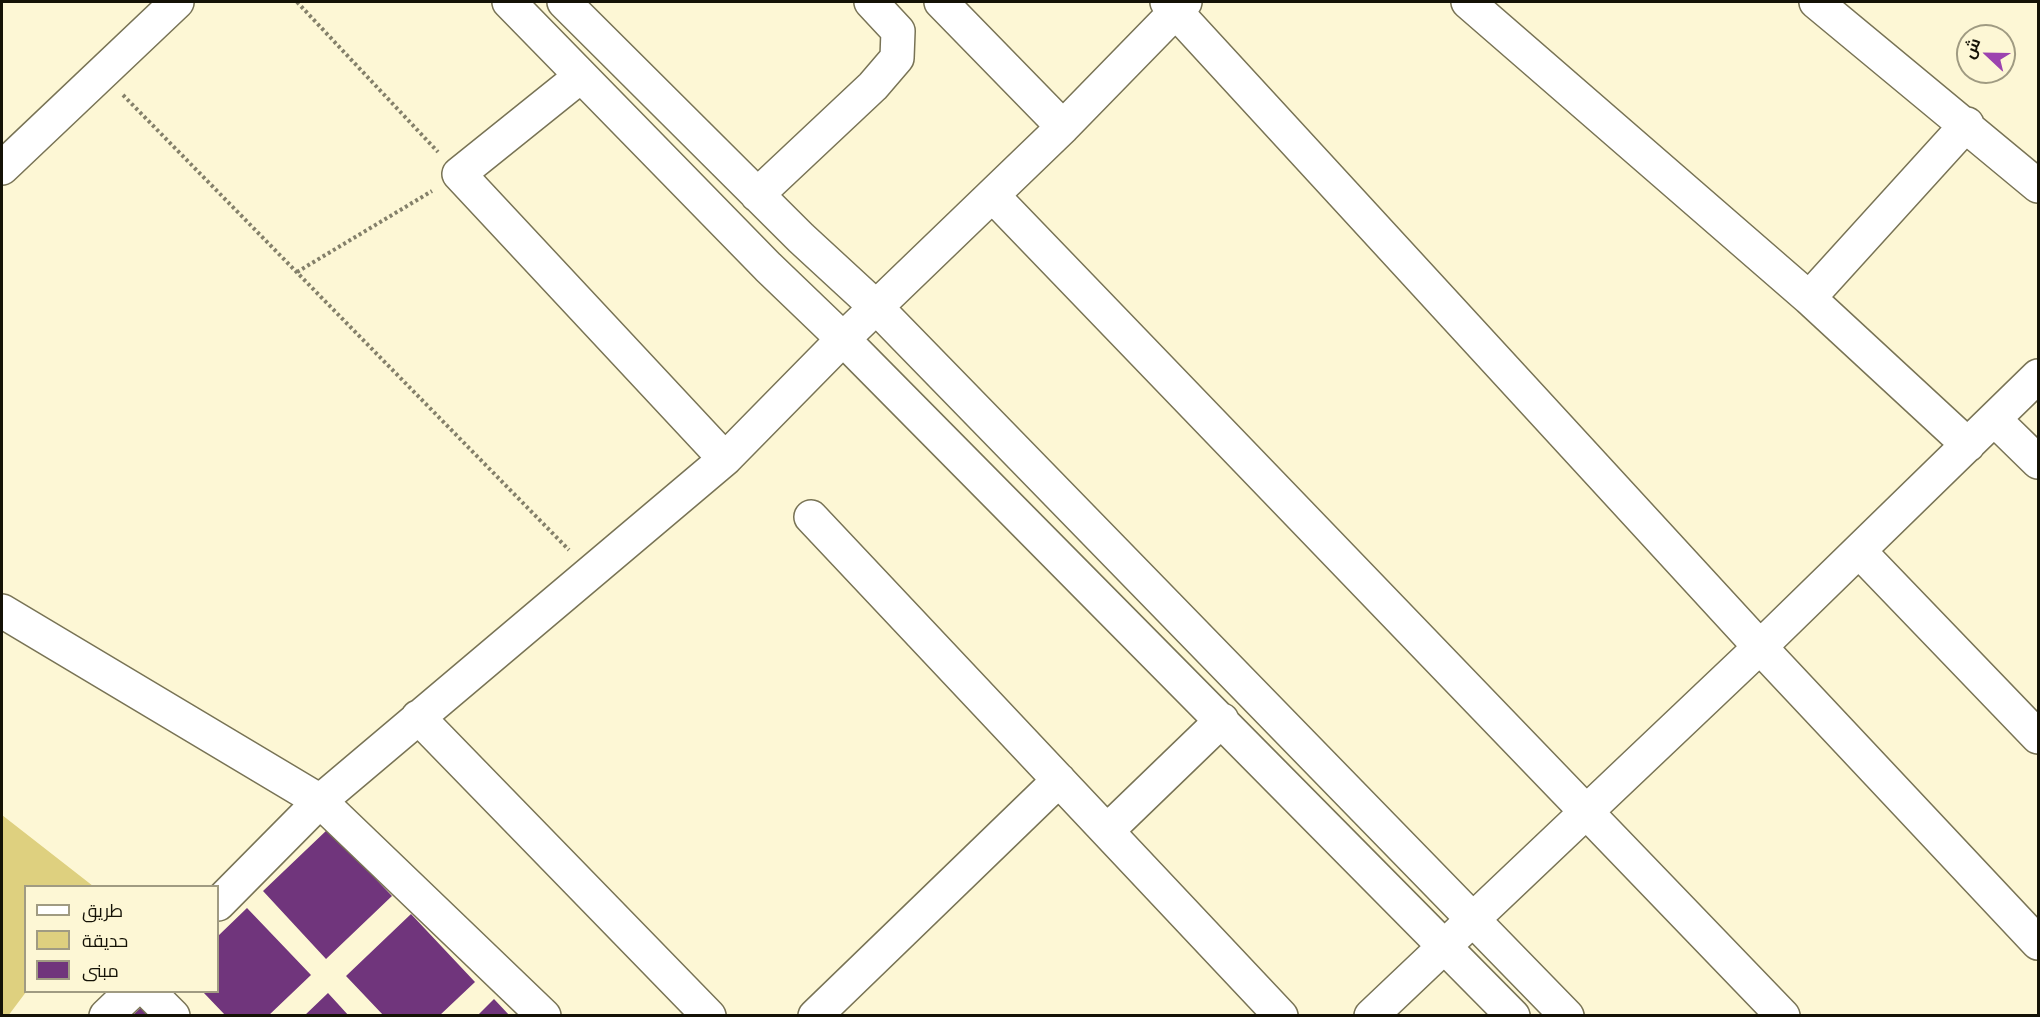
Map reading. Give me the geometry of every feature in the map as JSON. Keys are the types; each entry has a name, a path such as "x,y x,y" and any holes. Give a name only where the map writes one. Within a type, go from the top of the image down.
{"street":[{"path":"2,168 177,2"},
{"path":"509,2 768,267 843,339 1222,720 1513,1016"},
{"path":"564,2 757,195 877,308 1567,1016"},
{"path":"757,195 873,86 897,58 898,31 872,2"},
{"path":"941,2 1063,128"},
{"path":"1468,2 1809,298 1968,445"},
{"path":"1816,2 1967,124 2038,186"},
{"path":"219,903 320,801 725,459 843,339 1063,128 1177,5 1760,647 2038,943"},
{"path":"581,76 459,174 725,459"},
{"path":"1809,298 1967,124"},
{"path":"993,196 1588,811 1783,1016"},
{"path":"1371,1016 1760,647 2038,376"},
{"path":"1994,419 2038,462"},
{"path":"811,517 1281,1016"},
{"path":"1859,551 2038,737"},
{"path":"2,611 320,801 544,1016"},
{"path":"418,717 709,1016"},
{"path":"1107,831 1222,720"},
{"path":"816,1016 1059,780"},
{"path":"106,1016 129,993"},
{"path":"150,993 174,1016"}],"path":[{"path":"297,2 459,174 297,272"},
{"path":"102,73 591,572"}],"green space":[{"path":"2,815 92,885 24,885 25,993 8,1016 2,1015"}],"building":[{"path":"328,829 392,896 326,959 263,891"},
{"path":"247,908 311,975 268,1016 226,1016 204,993 219,993 219,935"},
{"path":"411,914 475,982 439,1016 384,1016 346,976"},
{"path":"328,993 349,1016 304,1016"},
{"path":"150,999 165,1016 132,1016"},
{"path":"494,999 510,1016 477,1016"}]}
